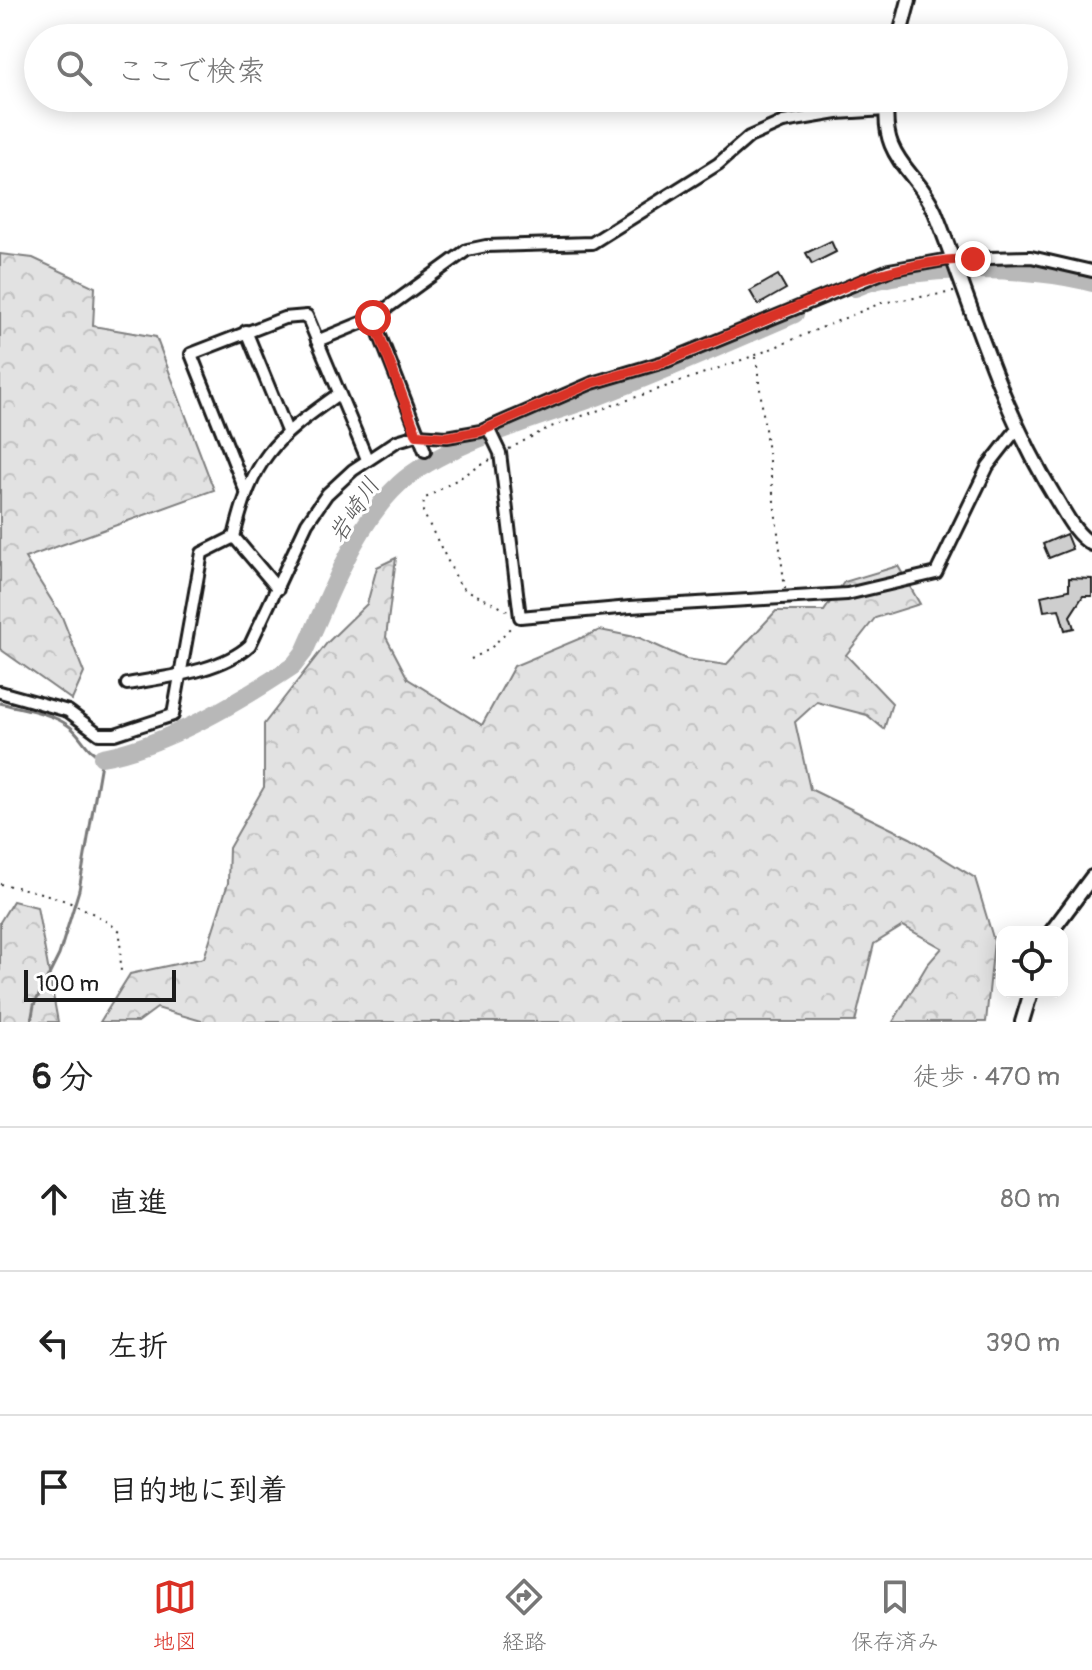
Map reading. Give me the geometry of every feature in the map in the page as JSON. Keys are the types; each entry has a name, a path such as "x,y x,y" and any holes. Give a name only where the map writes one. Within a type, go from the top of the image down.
{"street":[{"path":"903,24 909,0"},
{"path":"317,341 373,318 467,250 486,246 592,243 718,164 749,137 783,122 843,112"},
{"path":"889,112 899,164 934,208 1016,430 1070,521 1092,544"},
{"path":"127,684 180,674 240,654 250,645 314,513 327,494 367,459 417,435 447,437 488,428 592,383 667,361 889,270 1031,257 1092,271"},
{"path":"245,490 191,354 284,318 307,316 337,395 367,459"},
{"path":"373,318 425,451"},
{"path":"246,331 287,431"},
{"path":"234,537 245,490 287,431 337,395"},
{"path":"488,428 500,453 520,617 847,594 936,573 988,466 1016,430"},
{"path":"234,537 278,589"},
{"path":"0,692 68,711 99,734 115,734 173,715 202,553 234,537"},
{"path":"1055,926 1092,877"},
{"path":"1022,1022 1029,998"}],"path":[{"path":"471,659 490,649 520,617 461,587 423,512 424,499 548,428 756,355 881,303 962,288"},
{"path":"756,355 786,598"},
{"path":"0,884 49,893 96,913 120,931 121,975"}],"green space":[{"path":"0,254 33,258 95,287 93,326 156,337 214,490 25,558 62,617 84,673 72,700 0,649"},
{"path":"396,558 386,637 408,679 482,725 514,666 600,630 640,638 686,659 726,665 776,611 824,611 844,582 898,566 920,604 875,618 846,655 892,703 884,729 867,715 817,702 795,722 810,789 910,838 975,878 994,941 986,1022 893,1022 927,965 942,948 903,926 874,944 855,1022 205,1022 157,1008 138,1022 100,1022 130,974 204,958 228,883 229,848 264,787 264,724 327,643 367,604 377,567"},
{"path":"13,901 37,907 58,1022 0,1022 0,922"}],"building":[{"path":"831,241 836,252 812,264 806,253"},
{"path":"778,275 786,289 758,305 750,291"},
{"path":"1066,534 1072,549 1049,558 1043,544"},
{"path":"1069,578 1092,579 1092,596 1083,596 1070,616 1074,628 1065,630 1059,609 1044,611 1041,596 1069,590"}],"waterway":[{"name":"岩崎川","path":"855,288 907,275 972,270 1039,273 1092,283"},
{"name":"岩崎川","path":"102,757 176,733 225,708 293,666 304,652 344,563 368,521 399,484 418,470 466,444 599,396 795,314"},
{"path":"0,703 61,721 102,757 79,890 59,955 34,1005 31,1022"}],"route":[{"path":"373,318 417,435 468,435 592,383 667,361 889,270 931,266 950,259 973,259"}]}
